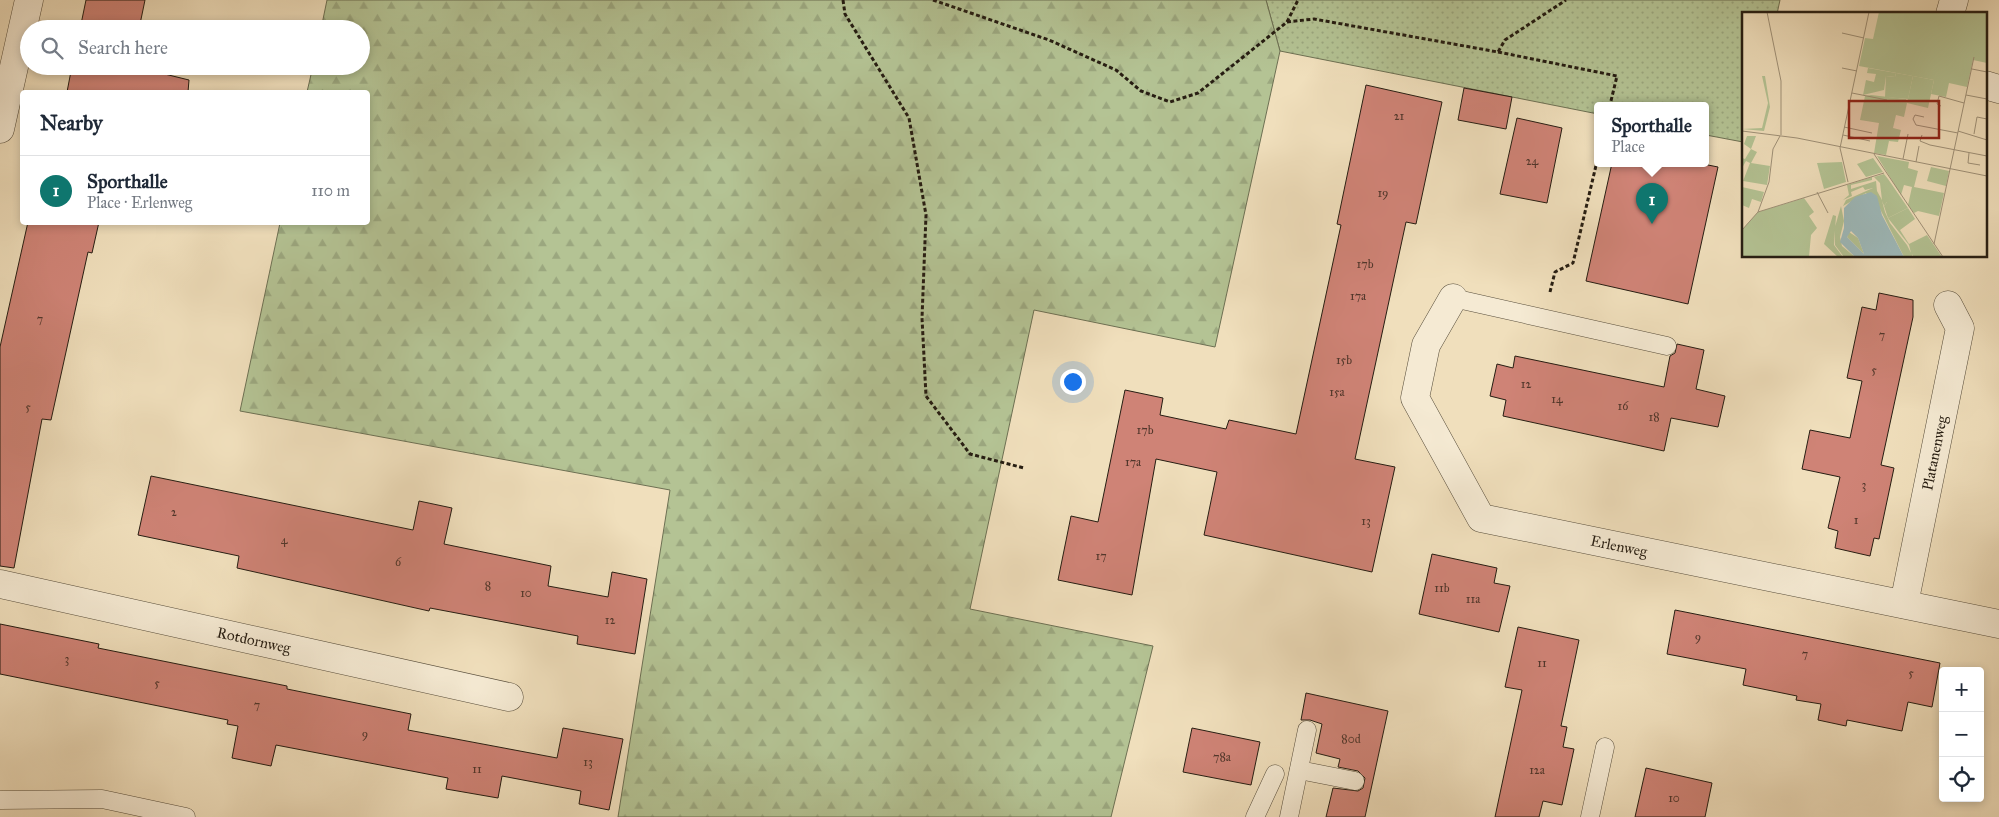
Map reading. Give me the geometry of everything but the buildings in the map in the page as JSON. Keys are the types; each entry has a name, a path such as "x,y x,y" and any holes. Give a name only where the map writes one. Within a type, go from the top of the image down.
{"street":[{"path":"24,20 28,0"},
{"path":"0,129 20,37"},
{"path":"1986,85 1999,89"},
{"name":"Erlenweg","path":"1453,298 1426,345 1415,398 1481,518 1999,624"},
{"name":"Platanenweg","path":"1904,604 1960,328 1948,305"},
{"name":"Rotdornweg","path":"0,584 509,697"}],"lane":[{"path":"1453,298 1667,346"},
{"path":"1289,817 1307,730"},
{"path":"1590,817 1604,747"},
{"path":"1299,770 1355,781"},
{"path":"1255,817 1275,774"},
{"path":"0,800 102,799 186,817"}],"path":[{"path":"843,0 845,14 909,118 926,215 922,318 926,396 970,454 1024,468"},
{"path":"933,0 1049,40 1116,70 1141,91 1170,102 1198,93 1287,22 1298,0"},
{"path":"1498,52 1505,40 1566,0"},
{"path":"1287,22 1314,19 1498,52 1617,76 1611,102"},
{"path":"1544,319 1555,272 1573,263 1596,167"}],"green space":[{"path":"327,0 1266,0 1280,51 1215,347 1034,310 970,609 1153,646 1111,817 618,817 670,490 240,411 280,225 370,225 370,90 307,90 311,75 370,75 370,20 323,20"},
{"path":"1266,0 1780,0 1777,12 1742,12 1742,142 1709,136 1709,102 1594,102 1594,113 1280,51"}],"place":[{"name":"Sporthalle","path":"1652,224"}]}
